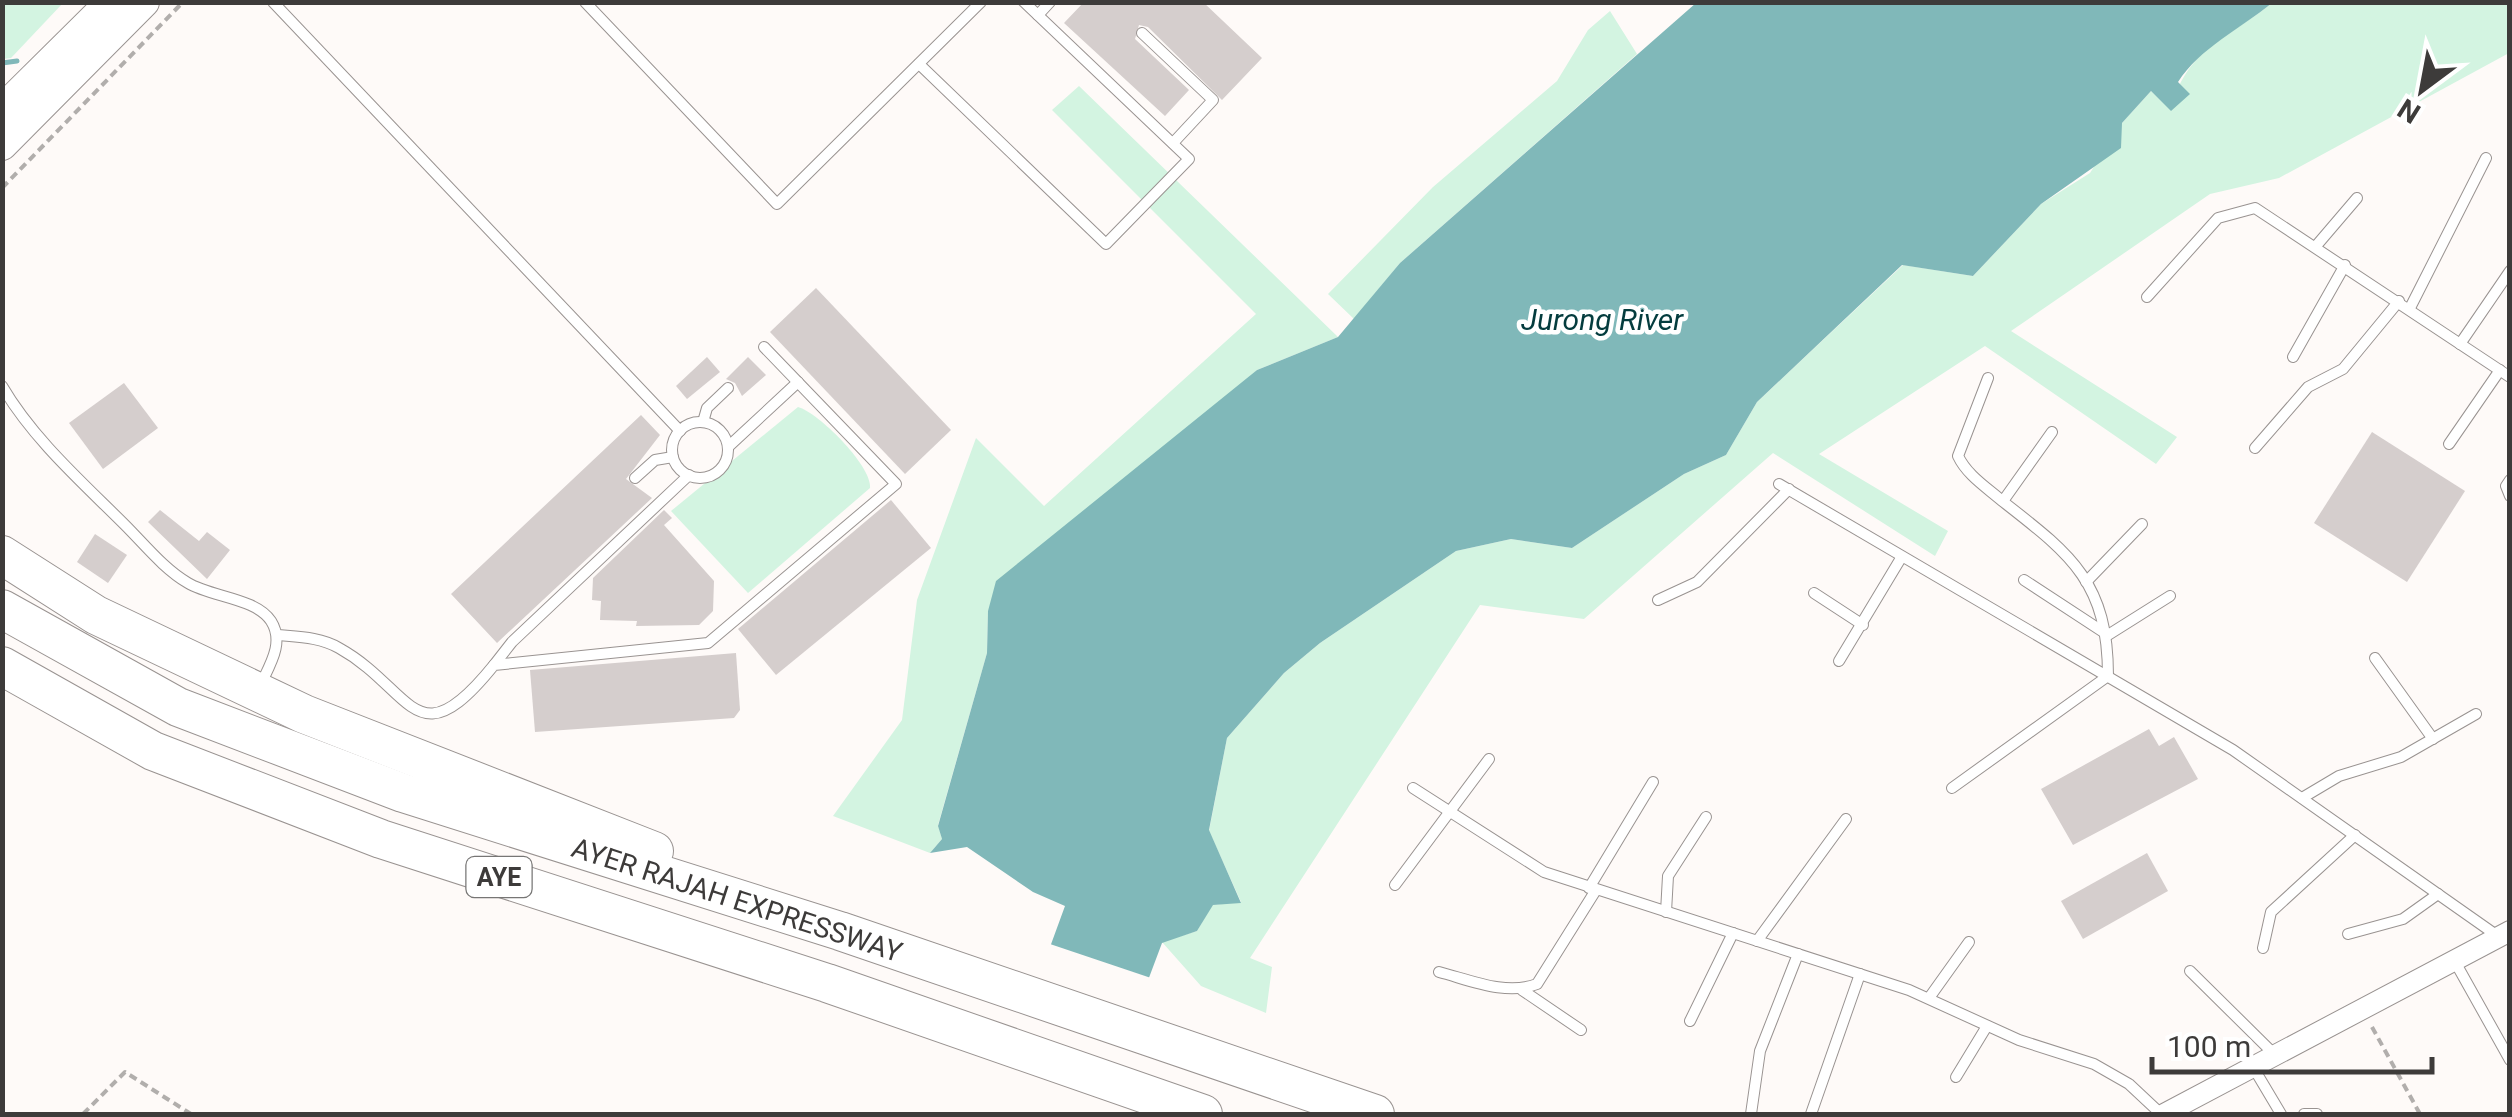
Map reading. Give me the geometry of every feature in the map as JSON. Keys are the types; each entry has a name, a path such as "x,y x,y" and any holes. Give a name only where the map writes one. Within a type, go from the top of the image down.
{"highway":[{"path":"2,555 96,615 304,714 604,828 840,932"},
{"name":"AYER RAJAH EXPRESSWAY","path":"2,609 195,714 403,793 840,932 1375,1114"},
{"name":"AYER RAJAH EXPRESSWAY","path":"2,666 154,751 381,839 1202,1114"}],"main road":[{"path":"2,110 111,2"},
{"path":"2,145 144,2"}],"street":[{"path":"2163,1114 2504,934"}],"lane":[{"path":"273,2 680,431"},
{"path":"586,2 777,204 981,2"},
{"path":"919,64 1106,244 1188,159 1024,2"},
{"path":"1038,15 1050,2"},
{"path":"1142,34 1213,100 1173,143"},
{"path":"2410,308 2486,158"},
{"path":"2316,246 2356,198"},
{"path":"2147,297 2228,212 2255,208 2505,374 2449,444"},
{"path":"2294,357 2345,265"},
{"path":"2460,344 2510,271"},
{"path":"2255,448 2308,388 2343,369 2399,301"},
{"path":"494,665 708,642 896,484 764,348"},
{"path":"1988,378 1958,456 1963,467 2074,559 2108,635 2108,676"},
{"path":"728,447 798,382"},
{"path":"2,386 52,452 164,565 204,592 260,610 277,635 276,652 257,692"},
{"path":"703,422 706,408 728,388"},
{"path":"673,457 689,475 707,478 725,464 728,447 722,432 703,422 680,431"},
{"path":"673,457 680,431"},
{"path":"2003,501 2052,432"},
{"path":"635,478 654,460 673,457"},
{"path":"277,635 312,638 339,648 424,713 454,710 512,642 689,475"},
{"path":"2510,480 2506,486 2510,496"},
{"path":"1658,600 1697,582 1784,486 2233,750 2438,894 2504,934"},
{"path":"2086,582 2142,524"},
{"path":"1839,662 1901,558"},
{"path":"2024,580 2108,635"},
{"path":"1814,592 1863,625"},
{"path":"2108,635 2170,596"},
{"path":"2375,658 2433,738"},
{"path":"1952,788 2108,676"},
{"path":"2302,798 2339,776 2401,756 2476,714"},
{"path":"1395,885 1489,759"},
{"path":"1522,990 1537,984 1654,782"},
{"path":"1413,788 1544,872 1929,998 1987,1026 2094,1064 2129,1084 2163,1114"},
{"path":"1666,912 1668,876 1706,818"},
{"path":"1757,941 1846,818"},
{"path":"2263,948 2271,912 2355,836"},
{"path":"2348,934 2403,919 2438,894"},
{"path":"1690,1021 1733,933"},
{"path":"1929,998 1969,942"},
{"path":"1751,1114 1760,1051 1798,954"},
{"path":"2454,960 2510,1060"},
{"path":"2190,971 2275,1055"},
{"path":"1438,972 1522,990 1581,1030"},
{"path":"1811,1114 1860,974"},
{"path":"1956,1076 1987,1026"},
{"path":"2253,1067 2281,1114"},
{"path":"2304,1114 2317,1114"}],"path":[{"path":"2,188 183,2"},
{"path":"2371,1024 2420,1114"},
{"path":"83,1114 126,1072 191,1114"}],"green space":[{"path":"2,3 63,3 11,58 3,59"},
{"path":"2272,3 2509,3 2509,53 2279,178 2210,194 2011,331 2177,437 2156,464 1985,346 1819,454 1948,531 1935,556 1773,453 1584,619 1480,605 1250,958 1272,967 1266,1013 1201,986 1162,942 1197,931 1212,905 1241,902 1209,831 1227,738 1284,673 1320,643 1456,551 1511,539 1572,548 1684,474 1726,455 1757,402 1903,265 1973,276 2041,204 2090,173 2122,123 2151,91 2171,110 2186,73 2197,59"},
{"path":"1610,11 1637,54 1400,263 1354,319 1328,294 1433,187 1557,81 1588,30"},
{"path":"1079,86 1338,337 1257,370 988,611 987,653 938,825 942,839 930,853 833,816 902,720 917,600 976,438 1044,506 1256,314 1052,110"},
{"path":"798,407 818,419 854,454 870,488 748,593 671,511"}],"water":[{"name":"Jurong River","path":"1696,3 2272,3 2187,70 2178,82 2190,94 2171,111 2151,91 2122,123 2121,148 2041,204 1973,276 1902,265 1757,402 1726,455 1684,474 1572,548 1511,539 1456,551 1320,643 1284,673 1227,738 1209,830 1241,903 1213,905 1197,931 1162,943 1108,1087 1012,1051 1065,906 1033,892 967,847 930,853 942,839 938,826 987,653 988,611 996,581 1257,370 1338,337 1400,263"}],"pier":[{"path":"1047,943 1154,979 1101,1114 985,1114"}],"building":[{"path":"1084,2 1203,2 1262,58 1222,100 1148,27 1139,25 1135,39 1189,90 1165,116 1064,23"},
{"path":"816,288 951,430 905,474 770,332"},
{"path":"707,357 720,372 687,399 676,386"},
{"path":"748,357 766,375 742,396 735,383 726,379"},
{"path":"124,383 158,428 103,469 69,423"},
{"path":"641,415 660,435 626,479 652,498 497,643 451,594"},
{"path":"2372,432 2465,491 2407,582 2314,523"},
{"path":"891,500 931,548 776,675 738,629"},
{"path":"160,510 199,541 207,532 230,550 207,579 148,522"},
{"path":"664,510 672,518 664,525 714,581 713,611 699,625 636,626 637,621 600,620 601,601 592,600 593,578"},
{"path":"95,534 127,555 108,583 77,562"},
{"path":"736,653 740,710 734,718 535,732 530,670"},
{"path":"2149,729 2159,746 2174,737 2198,779 2073,845 2041,789"},
{"path":"2147,853 2168,891 2083,939 2061,901"}],"waterway":[{"path":"2,63 17,61"}]}
